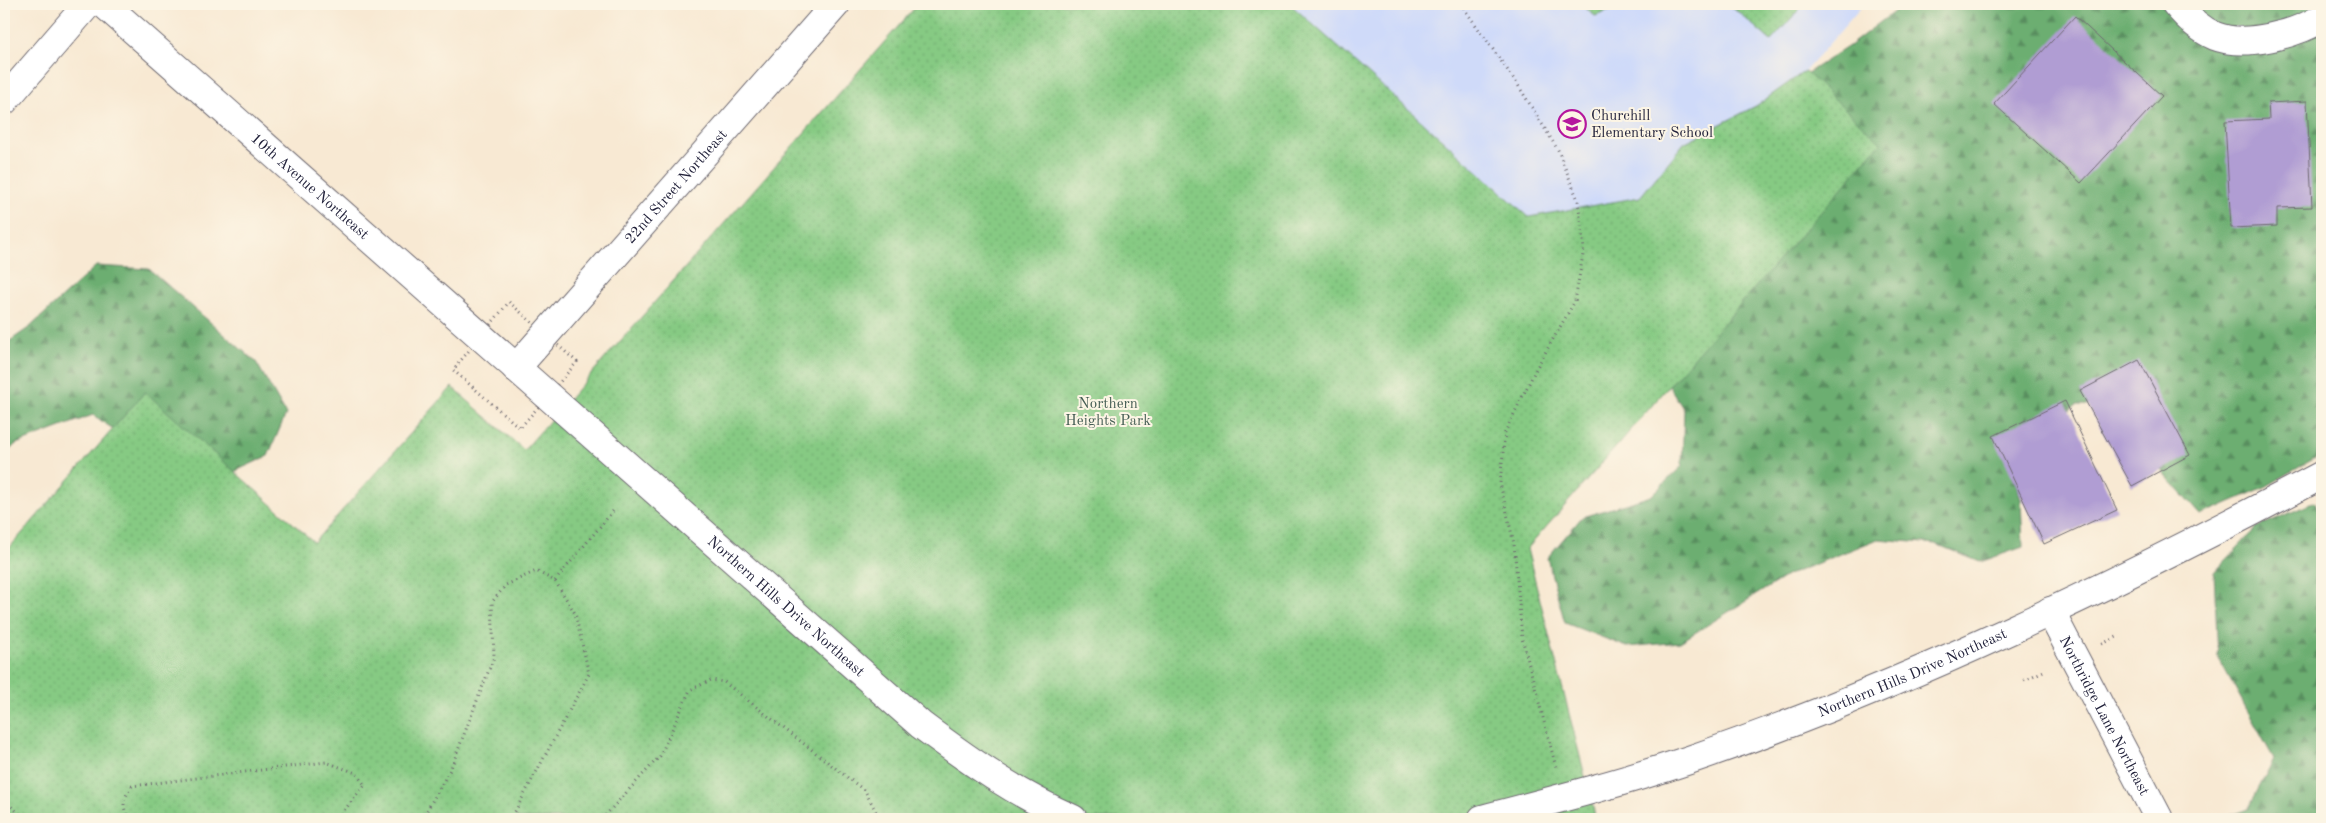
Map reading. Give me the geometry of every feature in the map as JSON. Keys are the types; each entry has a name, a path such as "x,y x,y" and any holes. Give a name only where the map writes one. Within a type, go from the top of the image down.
{"street":[{"path":"4,101 88,4"},
{"name":"10th Avenue Northeast","path":"104,4 516,368"},
{"path":"2176,4 2187,18 2215,36 2239,40 2273,38 2322,18"},
{"name":"22nd Street Northeast","path":"516,368 832,5"},
{"name":"Northern Hills Drive Northeast","path":"516,368 921,725 983,771 1041,805 1073,819"},
{"name":"Northern Hills Drive Northeast","path":"1482,819 1564,798 1689,760 1856,697 2050,611 2207,536 2322,476"},
{"name":"Northridge Lane Northeast","path":"2050,611 2158,819"}],"path":[{"path":"1461,4 1518,85 1558,150 1578,200 1584,249 1576,302 1538,367 1505,432 1500,483 1514,544 1522,638 1564,798"},
{"path":"453,370 520,428"},
{"path":"555,581 613,511"},
{"path":"422,819 452,768 494,657 492,602 506,585 536,571 555,581 575,613 589,674 511,819"},
{"path":"602,819 660,756 690,690 711,680 724,682 865,791 880,819"},
{"path":"129,819 123,808 123,798 132,786 326,762 356,773 365,785 353,802 341,814 326,819"},
{"path":"4,800 26,819"}],"shaded area":[{"name":"Churchill Elementary School","path":"1290,4 1864,4 1805,71 1756,106 1684,143 1640,197 1529,217"}],"green space":[{"name":"Northern Heights Park","path":"918,4 1290,4 1529,217 1640,197 1684,143 1756,106 1805,71 1881,143 1527,549 1596,819 4,819 4,554 145,392 314,542 452,387 524,450"},
{"path":"1581,4 1628,4 1595,16"},
{"path":"1729,4 1804,4 1771,41"},
{"path":"1904,4 2322,4 2322,454 2267,486 2201,515 2167,477 2119,406 2077,405 2051,422 2011,468 2021,499 2023,547 1980,562 1936,544 1878,539 1788,575 1680,642 1627,647 1565,623 1547,558 1582,517 1651,496 1682,466 1684,410 1647,350 1684,143 1756,106 1849,46"},
{"path":"96,266 149,269 256,362 286,414 268,456 225,476 155,458 93,415 16,444 4,456 4,345 30,327"},
{"path":"2315,502 2322,523 2322,819 2220,819 2248,809 2274,759 2218,657 2214,573 2257,527"}],"building":[{"path":"2075,16 2162,96 2081,183 1994,104"},
{"path":"2307,101 2312,207 2277,208 2277,226 2231,228 2225,121 2269,119 2268,103"},
{"path":"2139,360 2190,455 2132,486 2080,391"},
{"path":"2065,401 2117,510 2044,544 1993,436"}],"place":[{"name":"Churchill Elementary School","path":"1572,124"}]}
